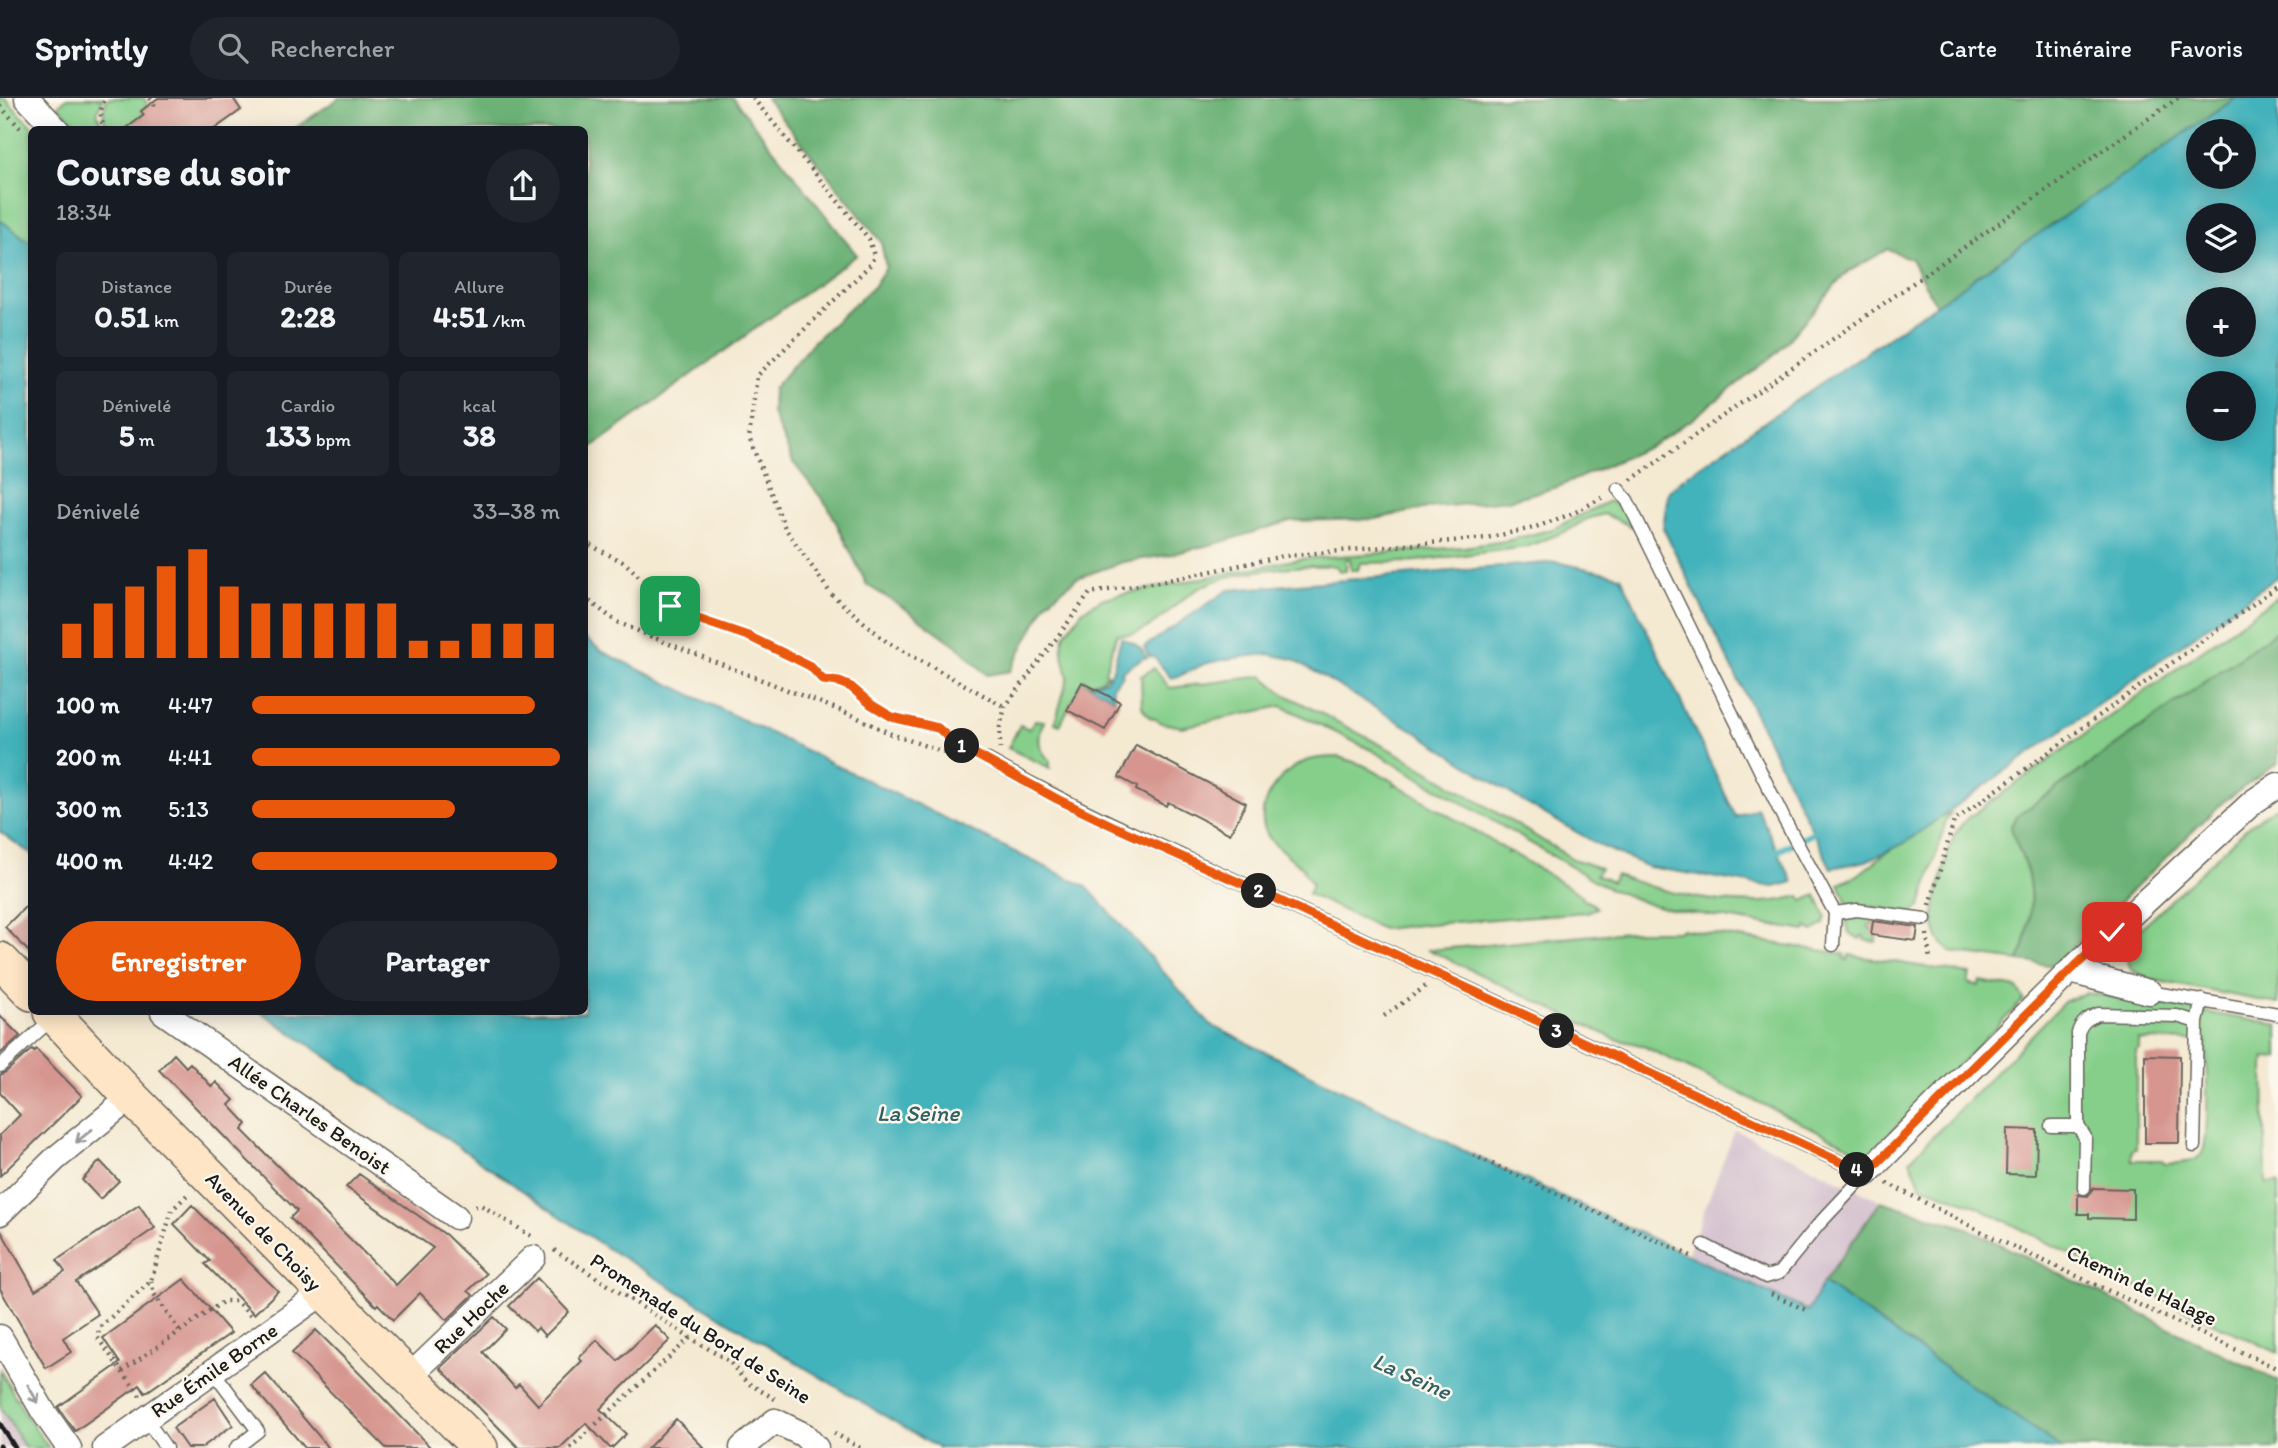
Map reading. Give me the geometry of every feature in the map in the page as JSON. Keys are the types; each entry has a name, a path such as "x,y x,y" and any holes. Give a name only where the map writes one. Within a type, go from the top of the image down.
{"main road":[{"name":"Avenue de Choisy","path":"0,960 28,986"},
{"name":"Avenue de Choisy","path":"59,1015 131,1097 480,1448"}],"street":[{"path":"27,98 53,126"},
{"path":"1866,1174 2070,971 2253,802 2278,785"},
{"path":"2070,971 2149,992"},
{"name":"Allée Charles Benoist","path":"167,1015 454,1215"},
{"path":"0,1213 55,1159 131,1097"},
{"name":"Rue Hoche","path":"409,1377 539,1248"},
{"name":"Rue Émile Borne","path":"105,1448 324,1292"},
{"path":"0,1337 43,1411 69,1448"},
{"path":"742,1448 775,1421 804,1435 820,1437"}],"lane":[{"path":"1618,489 1627,500 1784,819 1835,913 1833,945"},
{"path":"988,760 1057,799 1113,826 1274,898 1866,1174 1819,1224 1779,1273 1766,1277 1704,1245"},
{"path":"1835,913 1857,910 1925,919"},
{"path":"2149,992 2278,1014"},
{"path":"2194,1146 2197,1022 2202,1000"},
{"path":"2084,1188 2084,1137 2078,1126 2080,1027 2098,1014 2176,1016 2197,1022"},
{"path":"0,1066 52,1015"},
{"path":"2051,1126 2078,1126"},
{"path":"213,1371 258,1432 236,1448"},
{"path":"149,1417 166,1448"}],"path":[{"path":"103,126 100,118 106,98"},
{"path":"150,98 155,106"},
{"path":"753,98 869,239 874,256 871,264 757,376 749,438 785,528 831,594 887,642 1005,707"},
{"path":"1000,744 1000,727 1005,707 1090,593 1284,556 1486,538 1543,524 1574,513 1618,489 2178,98"},
{"path":"588,544 625,563 680,613 748,636 810,666 823,680 851,687 872,705 892,717 938,728 955,743 988,760"},
{"path":"1930,961 1925,919 1954,821 2278,586"},
{"path":"588,600 617,622 852,715 891,734 958,757 988,760"},
{"path":"1384,1016 1442,976"},
{"path":"1473,1155 1699,1260"},
{"path":"180,1332 154,1294 151,1281 172,1210 208,1174"},
{"name":"Chemin de Halage","path":"1866,1174 1990,1236 2278,1370"},
{"name":"Promenade du Bord de Seine","path":"454,1215 481,1205 539,1248 729,1361 746,1382 775,1399"},
{"path":"149,1417 122,1371 97,1337 100,1328 151,1281"},
{"path":"1760,1289 1808,1311"},
{"path":"122,1371 224,1301 236,1301 267,1332"},
{"path":"570,1448 690,1338"},
{"name":"Promenade du Bord de Seine","path":"820,1437 860,1448"}],"shaded area":[{"path":"1735,1130 1881,1201 1823,1283 1808,1311 1687,1255"},
{"path":"0,1367 27,1417 49,1448 0,1448"}],"green space":[{"path":"0,98 5,98 31,126 28,126 28,241 0,220"},
{"path":"67,98 103,98 97,113 103,126 78,126 58,106"},
{"path":"108,98 144,98 148,105 141,111 144,115 134,122 136,126 108,126 103,114"},
{"path":"339,98 733,98 857,255 588,450 588,126 298,126"},
{"path":"766,98 2236,98 2206,119 2186,119 2186,132 1936,305 1911,259 1888,249 1845,274 1777,353 1694,418 1655,444 1558,487 1508,500 1428,508 1375,519 1290,521 1218,543 1123,562 1077,578 1047,602 1010,671 987,675 957,646 867,585 829,508 793,462 772,413 773,389 814,341 873,287 886,267 881,242"},
{"path":"1609,501 1626,511 1633,527 1604,514 1526,547 1409,562 1360,563 1358,570 1351,570 1350,559 1346,559 1346,570 1339,571 1336,566 1321,566 1268,570 1233,576 1203,586 1152,625 1130,634 1117,634 1105,672 1108,674 1096,682 1082,682 1060,725 1055,723 1068,677 1062,650 1064,636 1082,611 1104,598 1299,559 1464,547 1506,541 1553,529"},
{"path":"2278,596 2278,630 2016,817 2011,826 2026,868 2031,903 2026,938 2019,961 1950,952 1937,936 1934,916 1955,833 1962,824"},
{"path":"2278,630 2278,763 2223,802 2054,966 2019,961 2026,938 2031,903 2026,868 2011,826 2016,817"},
{"path":"1154,668 1170,688 1263,676 1284,694 1410,760 1573,859 1600,868 1596,875 1612,882 1616,875 1683,895 1730,902 1777,901 1800,896 1803,901 1816,895 1826,916 1824,924 1813,931 1807,927 1806,931 1648,904 1606,887 1373,751 1282,706 1182,727 1162,723 1148,716 1142,707 1141,676"},
{"path":"1035,720 1044,721 1040,742 1050,761 1050,768 1008,748 1020,725 1029,729"},
{"path":"1339,757 1363,765 1394,782 1393,785 1396,784 1508,851 1507,853 1511,852 1583,896 1582,899 1597,908 1587,912 1382,929 1308,894 1312,884 1304,868 1268,836 1264,825 1265,802 1270,791 1296,766 1314,759"},
{"path":"2278,805 2278,1004 2153,980 2131,970 2123,945 2250,825"},
{"path":"1951,814 1946,821 1921,906 1914,912 1847,903 1839,884 1858,875 1937,819"},
{"path":"1852,916 1874,917 1869,928 1877,935 1876,942 1864,940 1864,936 1860,939 1849,933 1846,923"},
{"path":"1681,929 1845,954 1844,959 1848,960 1849,955 1970,974 1968,983 1979,986 1980,981 2017,988 2024,1000 1871,1152 1857,1150 1641,1045 1615,1039 1429,950"},
{"path":"2086,993 2278,1025 2278,1058 2265,1057 2264,1066 2266,1183 2278,1183 2278,1353 2126,1282 1974,1205 1921,1186 1910,1160 2065,1001","holes":["2139,1040 2206,1041 2207,1119 2201,1155 2194,1160 2179,1163 2132,1160 2132,1150 2136,1149 2136,1051 2139,1049"]},
{"path":"1881,1201 1967,1228 2278,1381 2278,1448 2061,1448 1823,1283"},
{"path":"0,1370 27,1417 49,1448 25,1448 0,1406"}],"water":[{"path":"2236,98 2278,98 2278,576 1903,844 1866,861 1831,868 1663,528 1668,492 1686,476 2186,132 2186,189 2256,189 2256,119 2205,119"},
{"path":"0,220 28,241 28,852 0,832"},
{"path":"1557,562 1621,576 1736,817 1757,808 1793,882 1774,887 1648,867 1603,847 1525,803 1421,735 1293,659 1267,654 1227,659 1204,664 1171,678 1154,657 1149,656 1144,647 1228,590"},
{"path":"1121,638 1136,645 1147,658 1121,672 1123,675 1112,688 1115,699 1088,685 1106,680 1112,672"},
{"name":"La Seine","path":"588,640 603,652 1087,887 1211,1025 1473,1155 1808,1311 1823,1283 2061,1448 938,1448 605,1247 265,1015 588,1015"}],"building":[{"path":"158,98 233,98 241,110 219,126 129,126 144,115 141,111"},
{"path":"1082,682 1120,702 1105,730 1067,710"},
{"path":"1136,745 1246,803 1230,834 1168,802 1166,806 1136,790 1137,787 1119,777"},
{"path":"28,904 28,951 5,927"},
{"path":"1873,921 1918,927 1916,941 1871,935"},
{"path":"0,1016 20,1036 0,1054"},
{"path":"32,1049 36,1049 82,1096 0,1176 0,1135 20,1115 0,1093 0,1075"},
{"path":"174,1054 186,1067 190,1063 212,1087 216,1082 234,1100 229,1105 247,1124 242,1130 396,1285 433,1248 346,1187 359,1174 446,1235 486,1274 468,1291 473,1295 447,1320 420,1293 393,1320 290,1218 297,1211 159,1070"},
{"path":"2145,1055 2180,1056 2179,1143 2145,1143"},
{"path":"2007,1129 2037,1130 2036,1175 2006,1174"},
{"path":"100,1161 119,1181 100,1199 82,1180"},
{"path":"2093,1188 2133,1189 2133,1219 2089,1218 2089,1214 2078,1214 2078,1195 2088,1196"},
{"path":"139,1205 155,1228 76,1282 98,1314 63,1338 71,1352 46,1368 0,1289 0,1229 35,1290 65,1272 57,1260"},
{"path":"192,1205 278,1291 254,1314 205,1264 210,1261 174,1224"},
{"path":"537,1278 569,1312 545,1336 538,1328 535,1331 509,1306"},
{"path":"184,1279 231,1333 145,1393 140,1385 75,1431 58,1407 120,1363 103,1338"},
{"path":"494,1317 506,1329 483,1352 515,1388 519,1384 538,1405 582,1361 579,1358 597,1340 618,1361 655,1325 670,1340 600,1409 626,1434 612,1448 586,1423 560,1448 519,1448 440,1368"},
{"path":"316,1330 431,1448 386,1448 292,1353"},
{"path":"265,1373 329,1448 305,1448 251,1385"},
{"path":"215,1398 233,1425 201,1448 187,1448 173,1428"},
{"path":"676,1419 704,1448 648,1448"}],"waterway":[{"path":"1772,854 1820,829"}],"railway":[{"path":"0,1424 15,1448"}],"route":[{"path":"670,606 680,613 748,636 796,659 810,666 823,680 851,687 872,705 892,717 938,728 955,743 1057,799 1113,826 1384,948 1866,1174 2112,932"}]}
